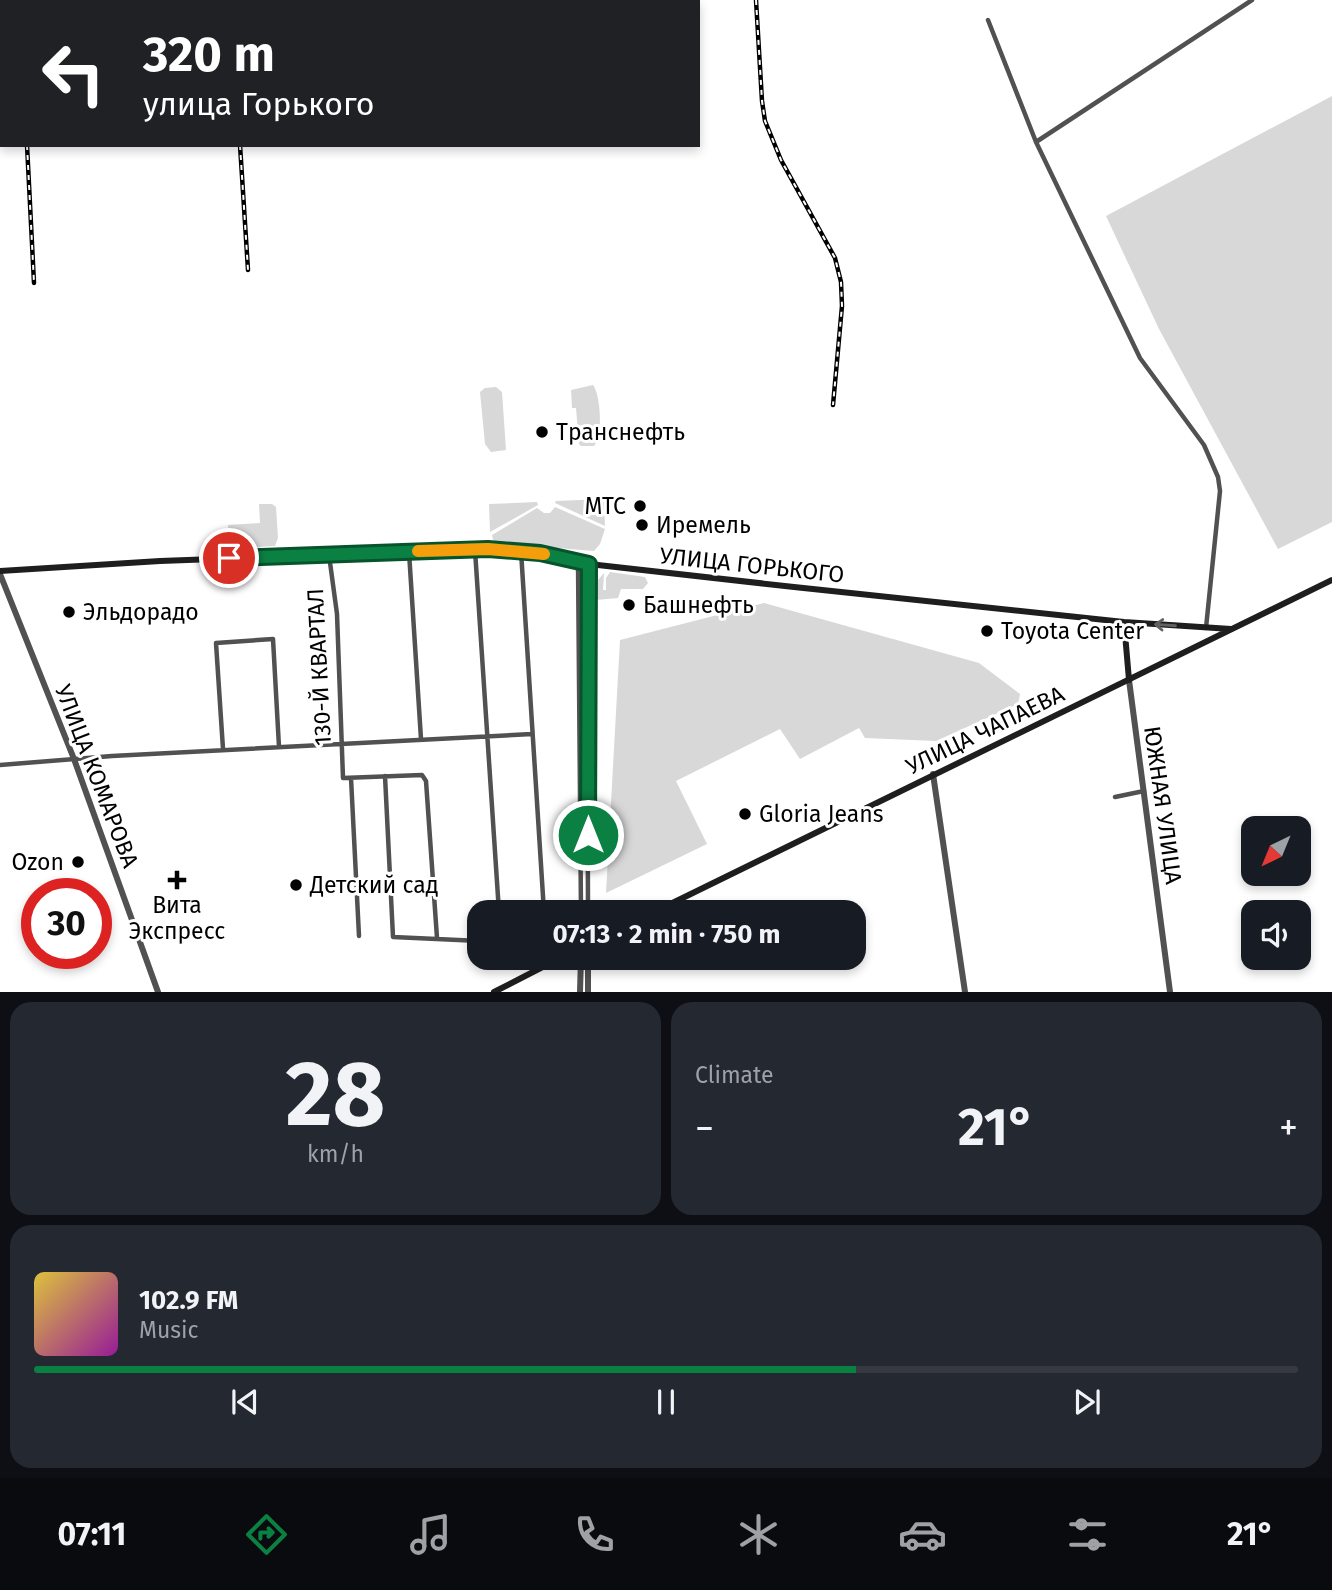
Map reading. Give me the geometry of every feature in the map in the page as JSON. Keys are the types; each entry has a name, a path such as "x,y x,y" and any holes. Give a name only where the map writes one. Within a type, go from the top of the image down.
{"main road":[{"name":"УЛИЦА ГОРЬКОГО","path":"0,573 160,561 475,549 521,551 589,564 1124,622 1231,629"},
{"name":"УЛИЦА ЧАПАЕВА","path":"678,900 1332,580"},
{"name":"ЮЖНАЯ УЛИЦА","path":"1124,622 1129,680"},
{"path":"494,992 533,970"}],"street":[{"path":"1036,142 1252,0"},
{"path":"988,20 1036,142 1140,358 1192,426 1216,470 1220,491 1206,628"},
{"path":"475,549 498,900"},
{"path":"410,551 421,739"},
{"path":"521,551 543,900"},
{"name":"130-Й КВАРТАЛ","path":"329,554 337,614 344,778 351,778"},
{"path":"578,561 581,900"},
{"path":"589,564 589,900"},
{"name":"УЛИЦА КОМАРОВА","path":"0,573 74,759 158,992"},
{"path":"223,750 216,643 273,639 279,747"},
{"name":"ЮЖНАЯ УЛИЦА","path":"1129,680 1170,992"},
{"path":"0,765 532,734"},
{"path":"359,936 351,778 422,775 426,780 437,938"},
{"path":"933,775 965,992"},
{"path":"385,776 393,937 467,939"},
{"path":"1115,797 1144,792"},
{"path":"580,992 581,970"},
{"path":"588,970 588,992"}],"shaded area":[{"path":"1332,96 1332,522 1278,549 1159,329 1106,216"},
{"path":"593,385 599,406 599,434 594,446 581,446 576,408 572,408 571,390"},
{"path":"496,387 502,392 506,450 491,452 485,444 480,392 485,388"},
{"path":"604,499 605,526 555,503 556,501"},
{"path":"537,502 538,505 490,532 489,504"},
{"path":"259,504 272,504 276,507 278,538 275,546 226,549 225,535 229,535 228,525 260,523"},
{"path":"555,507 605,529 600,544 594,551 497,543 493,540 492,535 537,508 544,513 550,513"},
{"path":"610,572 645,577 648,583 643,589 621,589 618,598 592,598 598,580 604,573 603,590 606,590 606,578"},
{"path":"764,603 979,663 1020,694 1018,704 936,741 865,738 859,728 800,759 780,729 676,781 707,844 606,893 620,640"}],"railway":[{"path":"756,0 765,121 781,160 835,258 841,282 842,306 833,405"},
{"path":"27,147 34,283"},
{"path":"240,147 248,270"}],"slow traffic":[{"path":"418,551 488,549 544,554"}],"place":[{"name":"Транснефть","path":"542,432"},
{"name":"МТС","path":"640,506"},
{"name":"Иремель","path":"642,525"},
{"name":"Башнефть","path":"629,605"},
{"name":"Эльдорадо","path":"69,612"},
{"name":"Toyota Center","path":"987,631"},
{"name":"Gloria Jeans","path":"745,814"},
{"name":"Ozon","path":"78,862"},
{"name":"Вита Экспресс","path":"177,880"},
{"name":"Детский сад","path":"296,885"}],"route":[{"path":"229,558 488,549 540,553 589,564 588,835"}]}
